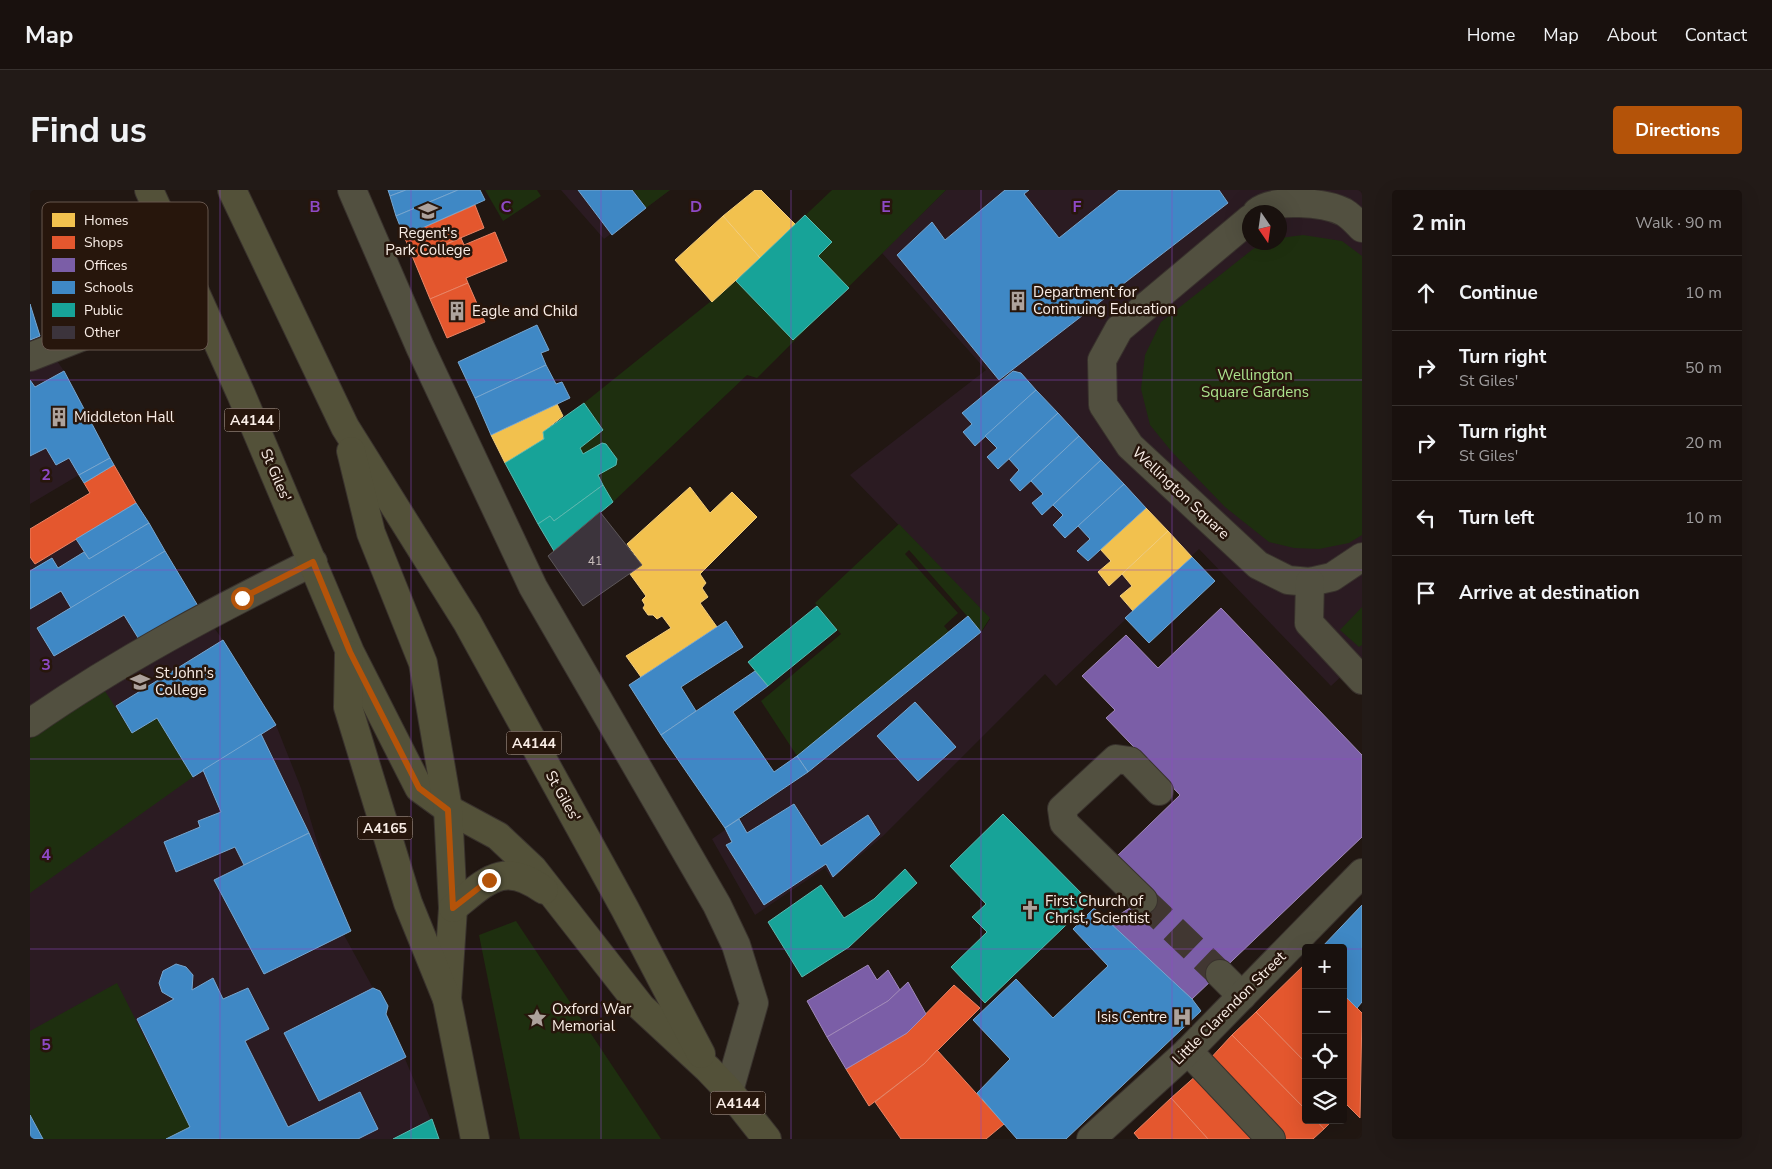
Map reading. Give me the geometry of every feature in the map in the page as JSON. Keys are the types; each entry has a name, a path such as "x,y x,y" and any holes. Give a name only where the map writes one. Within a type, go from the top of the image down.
{"main road":[{"name":"St Giles'","path":"149,190 154,202"},
{"name":"St Giles'","path":"232,190 344,426 467,622 629,917 708,1068"},
{"name":"St Giles'","path":"208,323 241,394 350,652 419,788 448,810 498,836 533,869 641,1007 708,1068 730,1092 767,1139"},
{"name":"St Giles'","path":"344,426 371,533 423,663 448,810 453,908 447,1000"},
{"name":"St Giles'","path":"350,652 348,707 408,903 447,1000 474,1139"},
{"name":"A4144","path":"453,908 489,880 509,874 529,880 560,902"}],"street":[{"path":"352,190 420,347 533,587 717,905 736,945 754,1003 730,1092"},
{"name":"Wellington Square","path":"1286,205 1315,203 1345,213 1362,228"},
{"name":"Wellington Square","path":"1242,220 1119,329 1102,360 1103,405 1130,446 1258,565 1288,580 1310,582 1332,577 1362,557"},
{"path":"30,358 50,350"},
{"path":"30,723 75,692 221,609 313,562"},
{"path":"1310,582 1309,623 1362,680"},
{"path":"1143,900 1064,823 1062,809 1116,759 1130,761 1159,791"},
{"name":"Little Clarendon Street","path":"1091,1139 1188,1050 1362,873"},
{"path":"1220,974 1242,996"},
{"path":"1188,1050 1271,1139"}],"shaded area":[{"path":"561,190 670,190 604,239"},
{"path":"946,190 1362,190 1362,657 1331,686 1199,549 1056,686 1045,674 883,836 832,879 825,868 755,915 712,839 808,772 981,633 990,619 850,475 986,370 882,253"},
{"name":"St John's College","path":"30,304 42,339 42,350 50,350 64,371 110,458 198,606 223,640 276,725 301,788 322,858 351,931 344,935 373,988 380,991 386,1014 439,1139 30,1139 30,529 90,493 79,475 30,504"}],"green space":[{"path":"485,190 537,190 541,196 503,221"},
{"path":"633,190 670,190 646,208"},
{"path":"832,190 946,190 757,378 747,375 613,502 598,475 616,465 617,459 606,444 602,443 583,454 580,448 603,430 584,403 736,281"},
{"name":"Wellington Square Gardens","path":"1303,235 1342,241 1362,256 1362,535 1349,543 1319,549 1294,548 1269,542 1225,507 1172,452 1150,425 1141,389 1145,355 1161,322 1252,250 1287,250 1287,237"},
{"path":"899,524 990,618 981,632 909,550 905,554 958,613 944,626 949,632 797,756 761,701 841,634 815,603"},
{"path":"1362,607 1362,645 1359,647 1340,630"},
{"path":"103,688 132,733 157,718 193,777 30,893 30,739"},
{"path":"516,921 661,1139 520,1139 479,935"},
{"path":"117,983 190,1127 166,1139 43,1139 30,1115 30,1031"}],"building: Homes":[{"path":"755,190 761,190 795,224 760,258 723,216"},
{"path":"723,216 760,258 712,302 675,260"},
{"path":"557,404 563,416 543,432 544,439 505,463 491,435"},
{"path":"690,487 710,513 732,492 757,517 700,574 706,583 702,588 708,597 700,603 717,627 641,677 626,656 671,628 662,616 657,619 653,615 648,615 643,608 645,605 642,600 646,596 630,574 642,565 627,544"},
{"path":"1146,508 1168,531 1109,586 1098,572 1111,561 1100,549"},
{"path":"1168,531 1192,557 1133,611 1120,596 1132,586 1122,574"}],"building: Shops":[{"path":"475,205 484,228 413,258 404,236"},
{"path":"495,232 507,261 466,278 468,283 430,299 413,258 461,238 464,245"},
{"name":"Eagle and Child","path":"468,283 485,322 447,338 430,299"},
{"path":"114,465 136,503 35,564 30,557 30,529 90,493 84,483"},
{"path":"1302,967 1302,1059 1256,1012"},
{"path":"954,985 980,1008 924,1064 869,1106 846,1069 907,1033"},
{"path":"1347,998 1362,1013 1360,1118 1347,1105"},
{"path":"1256,1012 1302,1059 1302,1106 1232,1035"},
{"path":"1232,1035 1302,1106 1302,1124 1320,1124 1324,1129 1313,1139 1285,1139 1208,1061"},
{"path":"937,1050 1004,1124 986,1139 901,1139 875,1102 924,1064"},
{"path":"1198,1074 1257,1139 1208,1139 1171,1098"},
{"path":"1171,1098 1208,1139 1139,1139 1134,1133"},
{"path":"1320,1124 1329,1124 1324,1129"}],"building: Offices":[{"path":"1221,608 1362,755 1362,837 1192,999 1107,922 1143,900 1115,858 1180,795 1106,718 1115,710 1082,676 1126,635 1158,668"},
{"path":"868,965 877,980 888,970 900,990 888,1001 827,1037 807,1001"},
{"path":"908,982 926,1014 907,1033 846,1069 827,1037 888,1001"}],"building: Schools":[{"path":"388,190 406,190 390,196"},
{"path":"406,190 458,190 396,216 390,196"},
{"path":"458,190 480,190 485,200 404,236 396,216"},
{"path":"578,190 632,190 646,208 612,235"},
{"name":"Department for Continuing Education","path":"1005,190 1029,190 1024,194 1059,238 1119,190 1219,190 1228,203 999,380 897,255 932,222 945,240"},
{"path":"30,304 40,336 30,340"},
{"path":"537,325 549,350 541,353 546,365 475,398 458,362"},
{"path":"546,365 556,384 562,382 570,398 491,435 475,398"},
{"name":"Middleton Hall","path":"64,371 110,458 79,475 69,458 56,465 46,448 30,456 30,380 35,387"},
{"path":"1013,371 1021,373 1036,390 975,446 963,432 972,424 962,413"},
{"path":"1036,390 1058,413 998,469 987,457 997,448 985,436"},
{"path":"1058,413 1079,436 1020,491 1010,480 1019,470 1009,459"},
{"path":"1079,436 1101,460 1042,515 1032,503 1043,494 1031,481"},
{"path":"110,458 114,465 84,483 79,475"},
{"path":"1101,460 1124,484 1065,538 1053,525 1063,515 1053,505"},
{"path":"1124,484 1146,508 1088,561 1077,551 1090,539 1078,526"},
{"path":"136,503 149,523 89,559 76,539"},
{"path":"149,523 165,551 71,608 61,591 30,609 30,571 52,558 58,568 84,552 89,559"},
{"path":"165,551 198,606 140,641 124,615 54,656 37,628"},
{"path":"1192,557 1215,581 1149,643 1125,618"},
{"path":"968,616 981,632 808,772 797,756"},
{"path":"726,621 743,647 681,687 696,711 661,735 629,685"},
{"path":"223,640 276,725 193,777 157,718 132,733 116,706"},
{"path":"755,671 768,686 733,712 774,772 797,756 808,772 725,828 661,735"},
{"path":"915,702 956,747 918,781 877,736"},
{"path":"261,734 309,833 244,865 235,847 176,872 164,842 200,827 198,821 221,812 203,770"},
{"path":"794,804 821,846 868,815 880,834 833,877 826,864 764,905 726,845 732,842 725,828 739,819 747,833"},
{"path":"309,833 351,931 264,974 214,880"},
{"path":"1362,905 1362,1002 1357,1008 1347,998 1347,944 1325,944"},
{"path":"1094,908 1192,999 1201,1011 1066,1139 1017,1139 977,1093 1010,1059 973,1020 1016,979 1053,1018 1108,966 1073,929"},
{"path":"176,964 186,967 193,975 192,990 213,978 223,999 248,988 269,1029 245,1041 288,1127 360,1092 378,1129 358,1139 166,1139 190,1127 137,1019 174,999 162,992 159,983 163,971"},
{"path":"373,988 380,991 388,1006 386,1014 406,1057 319,1101 284,1033"},
{"path":"30,1115 43,1139 30,1139"}],"building: Public":[{"path":"805,215 832,242 818,256 849,288 793,340 736,281"},
{"path":"584,403 603,430 580,448 583,454 602,443 606,444 617,459 616,465 598,475 603,485 554,521 550,516 538,524 505,463 544,439 543,432"},
{"path":"603,485 613,502 554,551 538,524 550,516 554,521"},
{"path":"817,606 837,630 768,686 748,662"},
{"name":"First Church of Christ, Scientist","path":"1003,814 1090,902 985,1003 951,967 987,932 972,917 986,904 950,866"},
{"path":"905,869 917,883 849,947 802,977 768,922 821,885 844,918 874,899"},
{"path":"432,1119 439,1139 393,1139"}],"building: Other":[{"path":"600,512 642,565 583,606 548,556"}],"tunnel":[{"path":"1143,900 1220,974"}],"place":[{"name":"Regent's Park College","path":"428,211"},
{"name":"Department for Continuing Education","path":"1018,301"},
{"name":"Eagle and Child","path":"457,311"},
{"name":"Middleton Hall","path":"59,417"},
{"name":"St John's College","path":"140,682"},
{"name":"First Church of Christ, Scientist","path":"1030,910"},
{"name":"Isis Centre","path":"1182,1017"},
{"name":"Oxford War Memorial","path":"537,1018"}],"route":[{"path":"242,598 313,562 350,652 419,788 448,810 453,908 489,880"}]}
